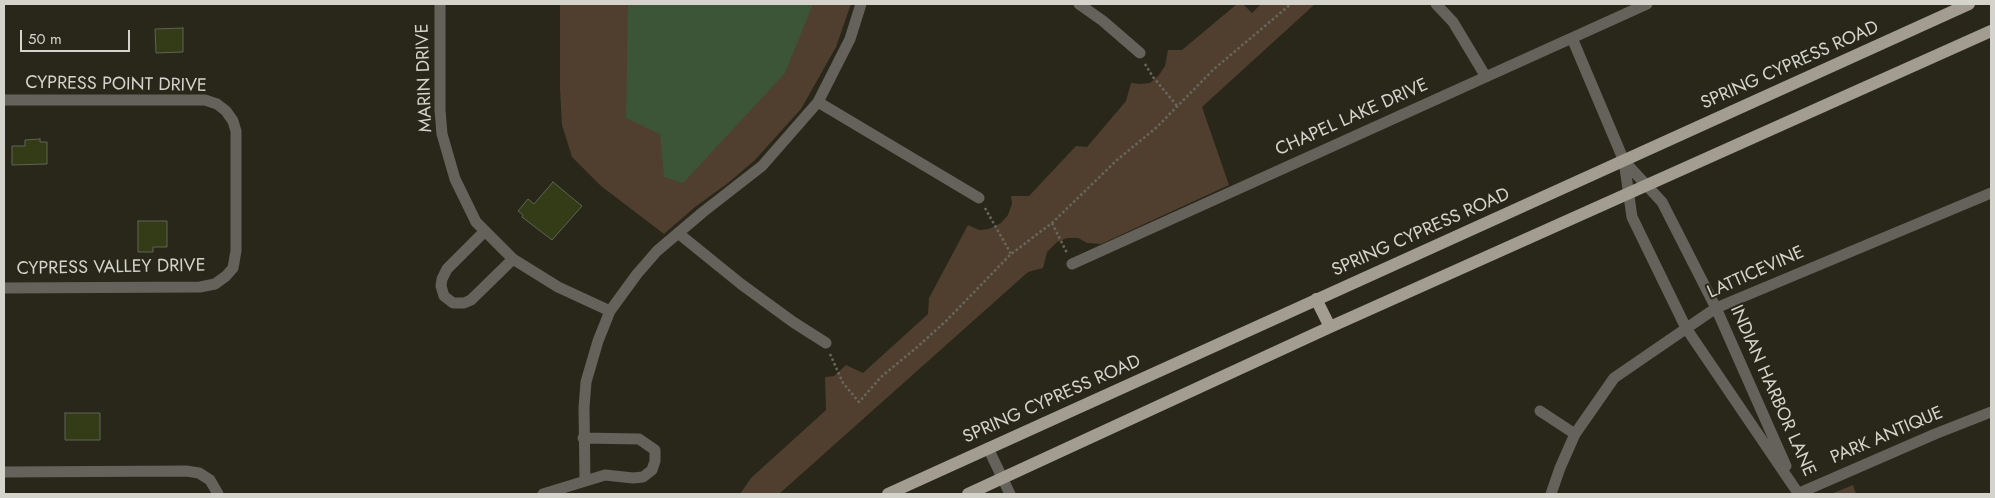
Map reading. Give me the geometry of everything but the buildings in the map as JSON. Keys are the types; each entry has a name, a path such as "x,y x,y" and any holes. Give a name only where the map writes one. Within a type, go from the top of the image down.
{"main road":[{"name":"SPRING CYPRESS ROAD","path":"888,494 1969,4"},
{"path":"968,494 1330,327 1991,31"},
{"path":"1316,299 1330,327"}],"street":[{"name":"MARIN DRIVE","path":"440,4 440,110 442,134 455,179 476,222 513,259 558,287 610,311"},
{"path":"585,480 586,382 598,341 610,311 637,274 678,233 762,166 818,102 850,39 861,4"},
{"path":"1079,4 1103,21 1140,53"},
{"path":"1436,4 1453,22 1486,77"},
{"name":"CHAPEL LAKE DRIVE","path":"1072,264 1647,4"},
{"name":"INDIAN HARBOR LANE","path":"1572,38 1624,161 1632,217 1686,328 1797,494"},
{"name":"CYPRESS POINT DRIVE","path":"4,100 205,100 217,104 226,111"},
{"path":"818,102 979,198"},
{"name":"CYPRESS VALLEY DRIVE","path":"4,288 200,287 215,284 226,276 232,268 236,251 236,131 233,121 226,111"},
{"name":"INDIAN HARBOR LANE","path":"1624,161 1662,202 1716,308 1797,494"},
{"name":"LATTICEVINE","path":"1551,494 1575,434 1614,378 1686,328 1716,308 1991,193"},
{"path":"485,231 447,269 441,286 444,296 453,303 464,303 471,300 513,259"},
{"path":"678,233 741,284 793,322 826,343"},
{"path":"1540,411 1575,434"},
{"name":"PARK ANTIQUE","path":"1797,494 1935,434 1991,412"},
{"path":"543,494 605,475 632,478 643,477 652,470 655,461 654,450 640,440 584,438"},
{"path":"988,448 1010,494"},
{"path":"4,472 186,471 199,474 210,480 218,494"}],"path":[{"path":"826,343 843,383 860,402 881,377 938,328 1011,254 1052,222 1117,160 1157,127 1214,70 1292,4"},
{"path":"1140,53 1153,77 1178,107"},
{"path":"979,198 1011,254"},
{"path":"1052,222 1072,264"}],"shaded area":[{"path":"560,4 851,4 836,47 801,109 755,160 664,234 601,186 572,157 562,125"},
{"path":"628,4 813,4 785,73 683,183 664,177 660,134 626,118"},
{"path":"1237,4 1243,4 1252,13 1261,4 1315,4 1202,107 1229,185 1101,244 1087,243 1078,238 1067,238 1057,242 1047,252 1043,268 1028,272 779,494 740,494 751,478 826,410 825,377 834,376 846,365 863,373 928,314 929,298 968,225 979,230 989,229 1001,223 1008,215 1012,204 1011,196 1029,196 1076,146 1087,147 1126,101 1131,83 1150,83 1165,66 1168,50 1182,50"},
{"path":"1853,485 1856,494 1831,494"}]}
